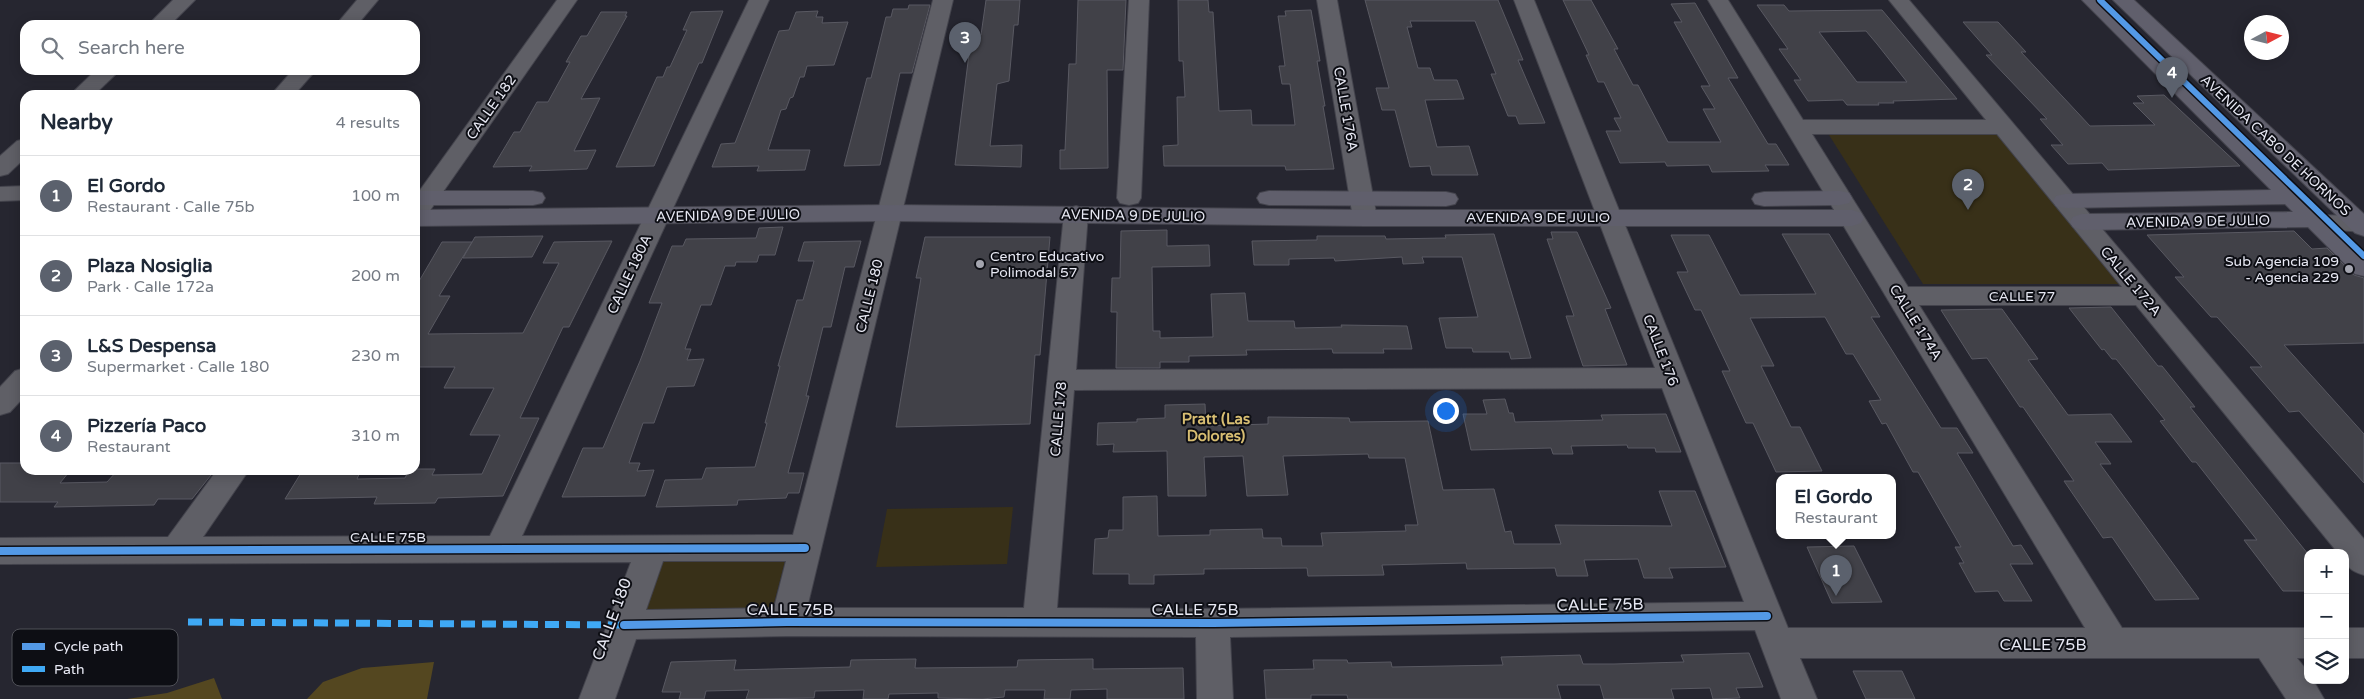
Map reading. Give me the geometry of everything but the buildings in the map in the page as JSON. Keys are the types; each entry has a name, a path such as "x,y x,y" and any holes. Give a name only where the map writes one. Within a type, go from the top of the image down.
{"main road":[{"name":"AVENIDA CABO DE HORNOS","path":"2092,0 2364,268"},
{"name":"AVENIDA CABO DE HORNOS","path":"2123,0 2362,225"},
{"name":"AVENIDA 9 DE JULIO","path":"2065,201 2293,197"},
{"name":"AVENIDA 9 DE JULIO","path":"420,207 892,205 1129,198 1364,208"},
{"name":"AVENIDA 9 DE JULIO","path":"892,205 1076,214 1364,208 1846,208"},
{"name":"AVENIDA 9 DE JULIO","path":"2082,222 2317,221"}],"street":[{"path":"163,20 185,0"},
{"path":"350,20 368,0"},
{"name":"CALLE 182","path":"420,204 567,0"},
{"name":"CALLE 180A","path":"500,549 759,0"},
{"name":"CALLE 180","path":"787,622 943,0"},
{"path":"1129,198 1139,0"},
{"name":"CALLE 176A","path":"1327,0 1364,208"},
{"name":"CALLE 176","path":"1524,0 1800,699"},
{"name":"CALLE 174A","path":"1718,0 2113,644"},
{"name":"CALLE 172A","path":"1899,0 2364,562"},
{"path":"87,90 103,75"},
{"path":"287,90 300,75"},
{"path":"1796,127 2004,127"},
{"path":"0,169 20,151"},
{"path":"0,194 20,193"},
{"name":"CALLE 178","path":"1039,624 1076,214"},
{"path":"2317,221 2362,225"},
{"name":"CALLE 77","path":"1900,296 2144,296"},
{"path":"1061,380 1672,378"},
{"path":"0,405 20,383"},
{"path":"177,550 230,475"},
{"name":"CALLE 180","path":"597,699 652,548"},
{"name":"CALLE 75B","path":"0,551 806,548"},
{"name":"CALLE 75B","path":"624,625 787,622 1213,623 1772,629 2113,644 2304,643"},
{"path":"1213,623 1215,699"},
{"path":"2349,643 2364,643"},
{"path":"2268,644 2306,699"}],"shaded area":[{"path":"1829,135 2000,135 2119,284 1923,284"},
{"path":"1013,507 1007,564 876,567 887,509"},
{"path":"786,557 771,615 640,616 660,558"},
{"path":"434,662 427,699 307,699 323,682 362,668"},
{"path":"214,678 222,699 127,699 167,693"}],"marked path":[{"path":"188,622 624,625"}],"cycle path":[{"path":"2100,0 2364,256"},
{"path":"0,551 805,548"},
{"path":"624,625 787,622 1213,623 1767,616"}],"place":[{"name":"L&S Despensa","path":"965,63"},
{"name":"Pizzería Paco","path":"2172,98"},
{"name":"Plaza Nosiglia","path":"1968,210"},
{"name":"Centro Educativo Polimodal 57","path":"980,264"},
{"name":"Sub Agencia 109 - Agencia 229","path":"2349,269"},
{"name":"El Gordo","path":"1836,596"}],"district":[{"name":"Pratt (Las Dolores)","path":"1216,428"}]}
